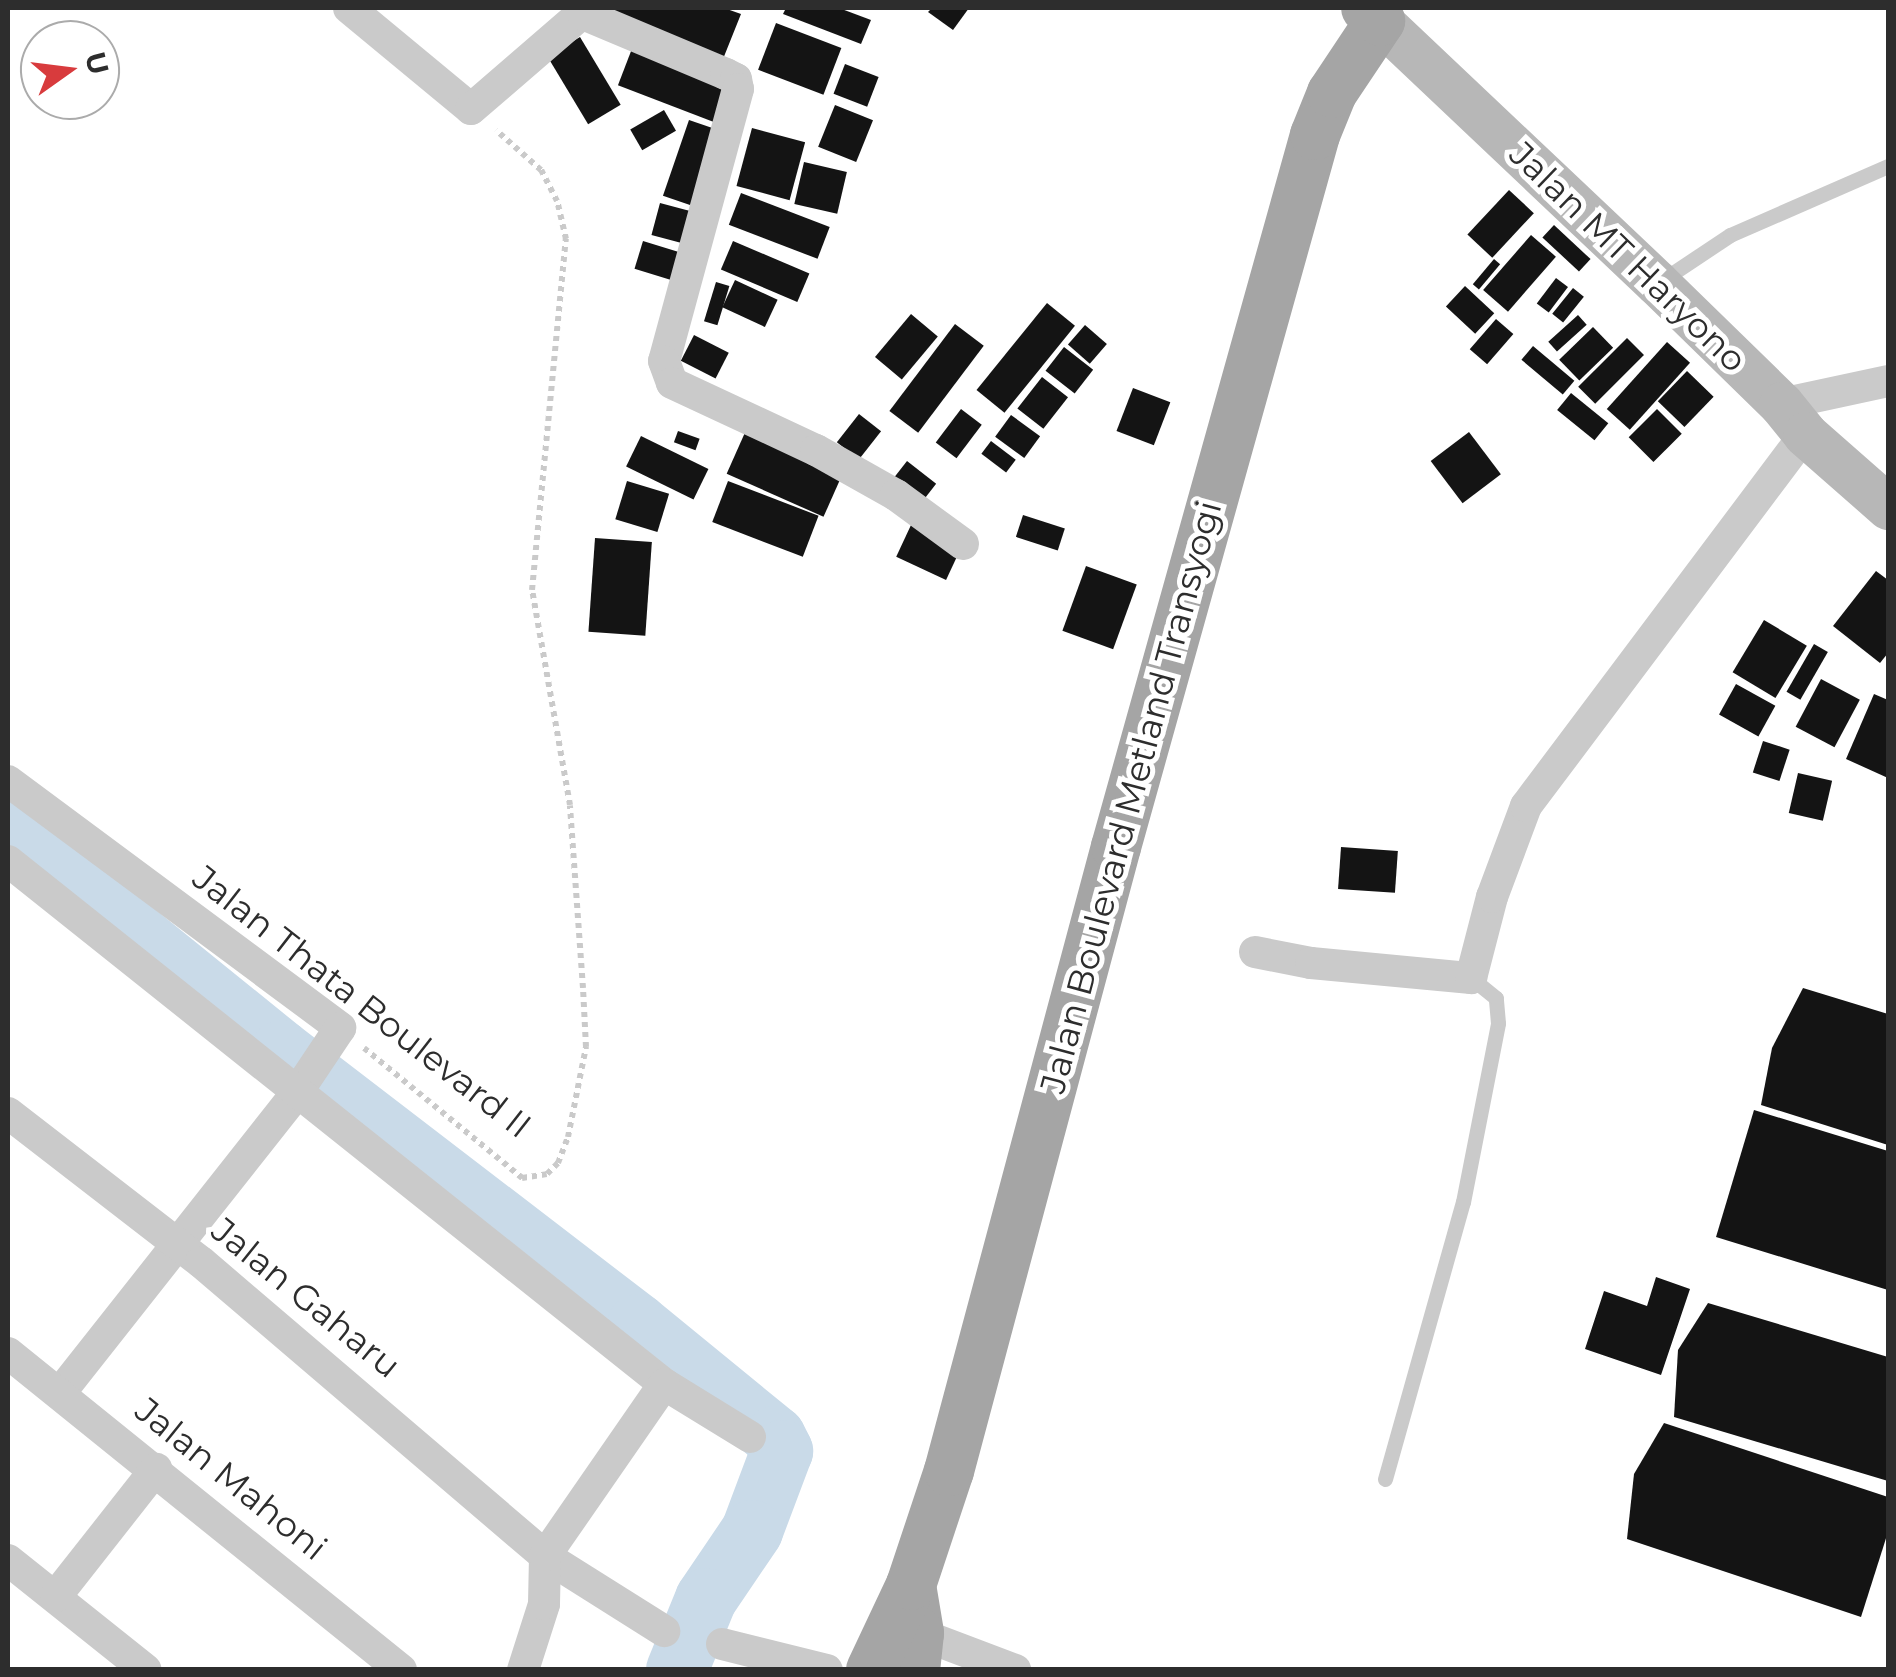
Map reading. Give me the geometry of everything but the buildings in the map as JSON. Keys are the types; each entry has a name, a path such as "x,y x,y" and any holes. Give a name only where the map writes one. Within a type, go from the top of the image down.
{"main road":[{"name":"Jalan MT Haryono","path":"1381,12 1793,419 1888,506"},
{"name":"Jalan Boulevard Metland Transyogi","path":"871,1670 909,1628 1116,848 1315,135 1332,93 1381,12"}],"street":[{"path":"349,8 472,109 586,11 736,79 738,89 664,361 672,383 816,450 896,495 963,544"},
{"path":"1254,952 1311,963 1470,978 1492,897 1526,806 1793,419 1888,381"},
{"name":"Jalan Thata Boulevard II","path":"8,781 664,1384 750,1438"},
{"name":"Jalan Thata Boulevard II","path":"8,861 317,1063"},
{"path":"61,1392 317,1063"},
{"name":"Jalan Gaharu","path":"8,1113 389,1418 545,1556 664,1632"},
{"name":"Jalan Mahoni","path":"8,1353 61,1392 400,1670"},
{"path":"522,1670 544,1604 545,1556 664,1384"},
{"path":"56,1596 156,1470"},
{"path":"8,1560 146,1670"},
{"path":"909,1628 1015,1670"},
{"path":"722,1644 828,1670"}],"lane":[{"path":"1657,283 1730,235 1888,166"},
{"path":"1385,1479 1462,1202 1498,1023 1496,998 1470,978"}],"path":[{"name":"Jalan Thata Boulevard II","path":"317,1063 522,1178 547,1174 558,1162 568,1136 586,1047 570,805 532,590 566,239 556,200 541,170 472,109"}],"waterway":[{"path":"8,830 281,1051 638,1325 775,1437 782,1451 752,1531 706,1599 677,1670"}]}
